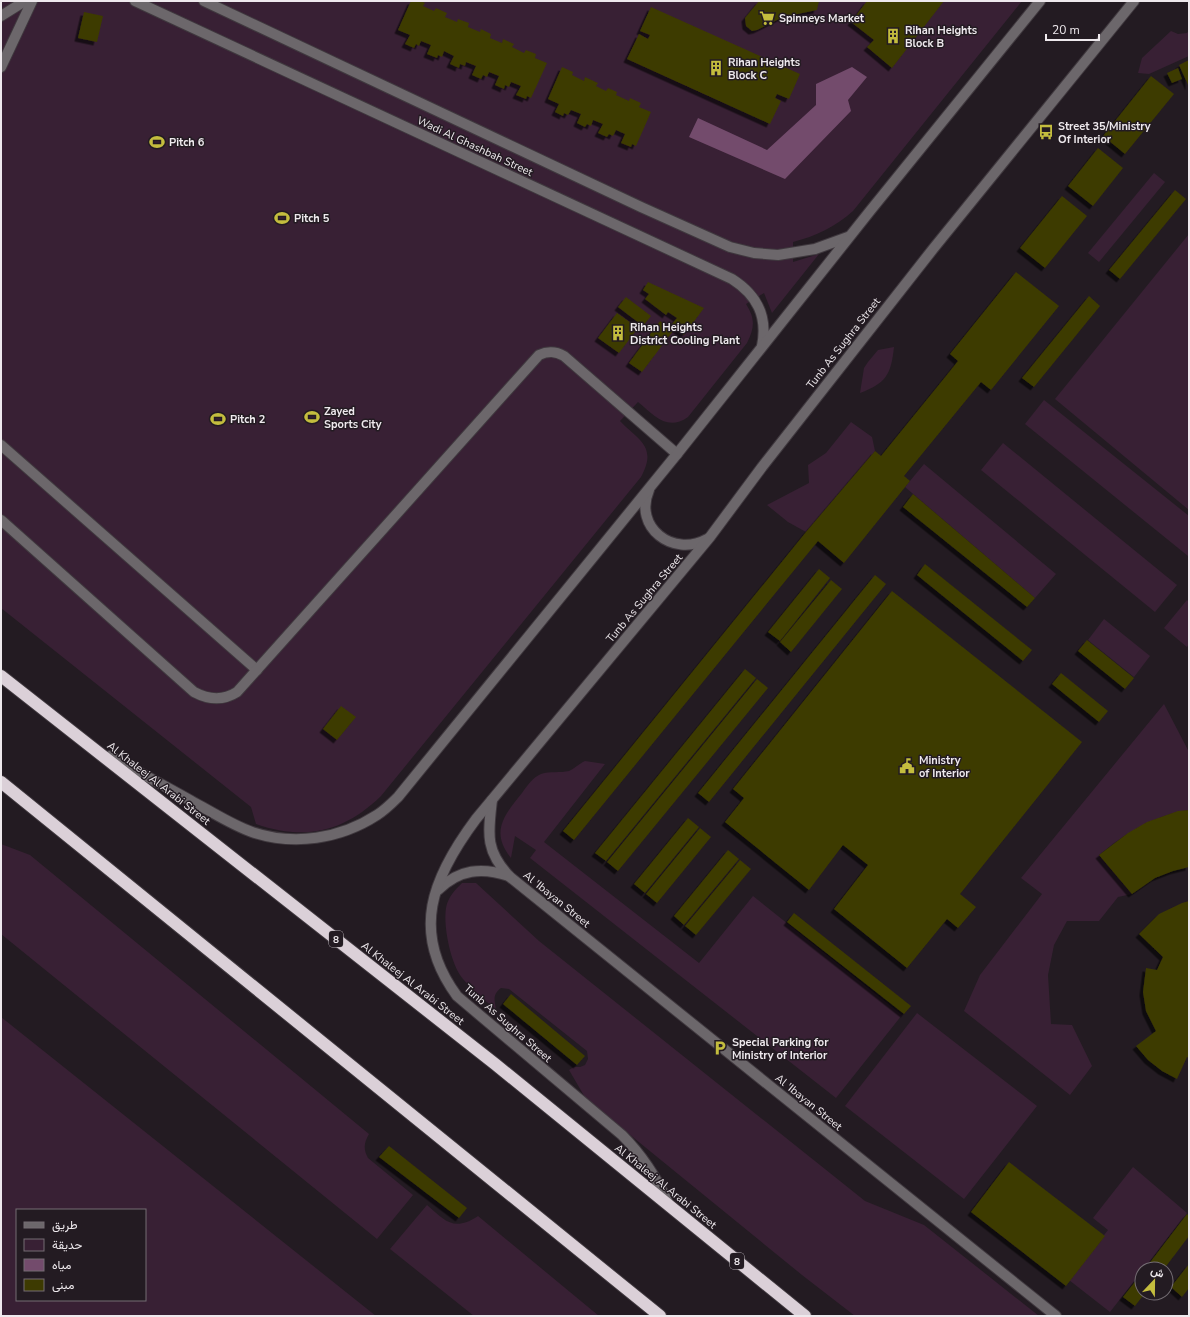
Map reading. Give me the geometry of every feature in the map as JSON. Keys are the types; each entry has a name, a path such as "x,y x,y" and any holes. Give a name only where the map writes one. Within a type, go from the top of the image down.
{"highway":[{"name":"Al Khaleej Al Arabi Street","path":"1,676 496,1064 805,1316"},
{"path":"1,782 660,1316"}],"street":[{"path":"1,16 25,1"},
{"path":"1,67 32,1"},
{"name":"Wadi Al Ghashbah Street","path":"135,1 732,279 743,286 758,305 764,326 762,347"},
{"name":"Wadi Al Ghashbah Street","path":"204,1 730,247 754,253 778,254 815,249 850,236"},
{"path":"92,747 252,832 277,838 304,840 330,836 355,827 378,814 398,797 677,454 850,236 1040,1"},
{"name":"Tunb As Sughra Street","path":"669,1205 649,1167 622,1135 457,996 453,991 442,973 433,947 430,920 435,893 441,877 456,847 472,824 710,537 762,467 933,249 1134,1"},
{"path":"1,58 1,67"},
{"path":"1,520 194,692 201,696 216,699 231,696 237,692 539,355 545,352 558,352 564,356 677,454"},
{"path":"1,445 257,670"},
{"path":"651,485 647,495 647,517 652,527 659,535 668,542 690,546 700,543 710,537"},
{"name":"Al 'Ibayan Street","path":"492,800 488,825 491,848 499,864 510,877 1056,1316"},
{"name":"Al 'Ibayan Street","path":"435,893 445,883 456,876 470,872 483,870 497,872 510,877"}],"green space":[{"name":"Zayed Sports City","path":"1,1 1022,1 853,211 839,222 825,230 810,237 793,242 793,262 819,254 772,313 764,293 746,304 751,314 753,323 747,343 688,417 674,423 667,422 655,416 638,402 620,421 644,444 647,451 646,466 641,477 381,796 353,818 338,825 323,830 291,832 256,824 251,807 1,608"},
{"path":"1189,30 1189,56 1149,74 1138,73 1142,58 1171,31 1178,34 1187,33"},
{"path":"1154,173 1165,182 1099,262 1088,253"},
{"path":"1189,234 1189,510 1055,399"},
{"path":"894,347 891,365 886,377 876,386 860,393 864,368 868,362 878,350"},
{"path":"1044,400 1189,516 1188,556 1025,424"},
{"path":"851,422 872,437 875,451 806,532 788,522 767,505 809,483 808,465 826,453"},
{"path":"1003,443 1177,585 1155,612 981,470"},
{"path":"924,464 1056,574 1035,598 905,487"},
{"path":"1187,600 1189,602 1189,644 1187,647 1164,628"},
{"path":"1104,619 1150,656 1134,677 1088,640"},
{"path":"1164,704 1189,752 1189,810 1164,816 1141,826 1119,839 1099,855 1132,894 1118,897 1099,921 1067,921 1054,945 1048,975 1051,1024 1072,1025 1092,1066 1070,1095 964,1011 980,975 1042,894 1021,878"},
{"path":"585,761 605,764 544,842 699,963 753,896 902,1015 836,1098 530,858 536,850 515,836 511,858 501,840 501,832 505,816 515,801 530,782 538,775 569,771"},
{"path":"1,844 30,855 369,1134 365,1146 365,1152 368,1158 413,1195 377,1239 1,934"},
{"path":"462,883 476,883 539,941 865,1201 924,1225 1039,1316 855,1316 802,1275 586,1099 569,1070 574,1067 585,1065 588,1059 587,1051 509,989 501,988 495,995 496,1009 463,979 455,965 449,945 445,916 448,900"},
{"path":"917,1013 1037,1106 964,1199 845,1106"},
{"path":"1,1017 376,1316 1,1316"},
{"path":"1133,1167 1187,1213 1150,1261 1134,1261 1134,1281 1110,1312 1069,1280 1108,1230 1093,1218"},
{"path":"427,1205 445,1220 456,1224 470,1221 478,1216 599,1316 474,1316 390,1249"}],"water":[{"path":"852,67 867,77 848,100 851,111 785,179 689,137 698,118 767,150 816,105 816,84"}],"building":[{"path":"411,1 421,1 425,3 423,6 434,11 436,8 447,13 445,17 457,22 458,19 469,23 468,27 480,32 481,29 491,34 490,38 502,43 503,39 514,44 512,47 524,53 526,50 536,54 535,58 547,63 531,98 527,96 526,99 516,95 521,86 511,82 509,87 505,85 504,89 495,85 499,76 489,72 487,77 483,75 481,79 472,75 476,66 466,62 465,66 460,64 459,68 450,64 454,56 444,51 442,57 438,55 437,58 427,54 431,45 421,41 419,46 416,44 414,48 405,44 410,35 398,30"},
{"path":"759,1 819,1 817,10 783,17 752,31 746,26 745,18"},
{"name":"Rihan Heights Block B","path":"867,1 944,1 892,68 867,47 874,40 851,22"},
{"name":"Rihan Heights Block C","path":"651,7 800,74 789,99 777,94 775,98 781,101 770,124 627,59 639,34 648,39 650,35 640,31"},
{"path":"84,12 103,16 97,42 78,38"},
{"path":"1189,60 1189,87 1179,65"},
{"path":"562,67 573,72 572,75 584,81 585,77 598,83 596,86 606,91 608,88 617,92 616,95 629,101 630,98 641,103 639,107 651,112 636,146 632,144 631,147 621,143 625,134 616,130 613,136 609,134 607,137 598,133 603,124 593,120 591,126 587,124 585,127 577,123 581,114 571,110 568,115 564,113 563,116 555,112 559,104 548,99"},
{"path":"1178,68 1182,79 1172,83 1167,73"},
{"path":"1151,76 1174,94 1125,154 1103,136"},
{"path":"1098,148 1123,168 1093,206 1068,186"},
{"path":"1175,190 1186,199 1120,279 1109,270"},
{"path":"1062,196 1087,216 1045,268 1020,248"},
{"path":"1016,272 1059,306 991,390 981,382 904,476 910,481 844,563 818,541 574,840 563,831 806,532 875,451 881,456 946,376 958,361 950,354"},
{"path":"648,282 704,308 684,335 671,325 677,318 668,312 666,315 645,299 649,294 643,290"},
{"path":"1089,296 1100,306 1034,387 1022,378"},
{"path":"626,297 651,316 643,326 618,307"},
{"name":"Rihan Heights District Cooling Plant","path":"617,313 638,328 619,353 598,338"},
{"path":"660,321 673,331 642,372 629,363"},
{"path":"913,494 1035,598 1027,607 903,507"},
{"path":"925,564 1032,650 1023,661 917,575"},
{"path":"819,569 830,578 780,641 768,632"},
{"path":"875,575 886,584 709,802 698,793"},
{"path":"831,580 842,589 791,652 780,642"},
{"name":"Ministry of Interior","path":"892,591 1082,742 960,894 976,907 958,928 947,919 907,968 834,909 868,865 843,845 809,890 725,822 744,798 733,789"},
{"path":"1087,640 1134,678 1125,689 1078,651"},
{"path":"745,669 756,678 606,861 595,853"},
{"path":"1061,673 1108,711 1099,722 1052,684"},
{"path":"757,679 768,688 618,871 607,862"},
{"path":"341,706 356,717 337,740 323,729"},
{"path":"1189,810 1189,867 1155,878 1132,894 1099,855 1128,833 1147,822 1178,811"},
{"path":"688,818 699,827 645,893 634,884"},
{"path":"700,828 711,837 657,903 646,894"},
{"path":"728,850 739,859 684,925 674,916"},
{"path":"740,860 751,869 696,935 685,926"},
{"path":"1189,901 1189,1058 1187,1057 1177,1079 1162,1071 1148,1060 1136,1046 1156,1031 1146,1011 1143,992 1146,968 1157,970 1163,957 1139,934 1159,914"},
{"path":"794,913 911,1006 904,1014 787,922"},
{"path":"511,994 585,1056 577,1065 503,1004"},
{"path":"389,1146 467,1208 459,1218 379,1157"},
{"path":"1009,1162 1105,1236 1066,1286 971,1212"},
{"path":"1187,1214 1189,1216 1189,1236 1170,1261 1151,1261"},
{"path":"1189,1264 1189,1288 1182,1297 1174,1290 1174,1283"},
{"path":"1134,1283 1134,1301 1139,1301 1135,1306 1123,1297"}],"place":[{"name":"Spinneys Market","path":"767,18"},
{"name":"Rihan Heights Block B","path":"893,36"},
{"name":"Rihan Heights Block C","path":"716,68"},
{"name":"Street 35/Ministry Of Interior","path":"1046,132"},
{"name":"Pitch 6","path":"157,142"},
{"name":"Pitch 5","path":"282,218"},
{"name":"Rihan Heights District Cooling Plant","path":"618,333"},
{"name":"Zayed Sports City","path":"312,417"},
{"name":"Pitch 2","path":"218,419"},
{"name":"Ministry of Interior","path":"907,766"},
{"name":"Special Parking for Ministry of Interior","path":"720,1048"}]}
